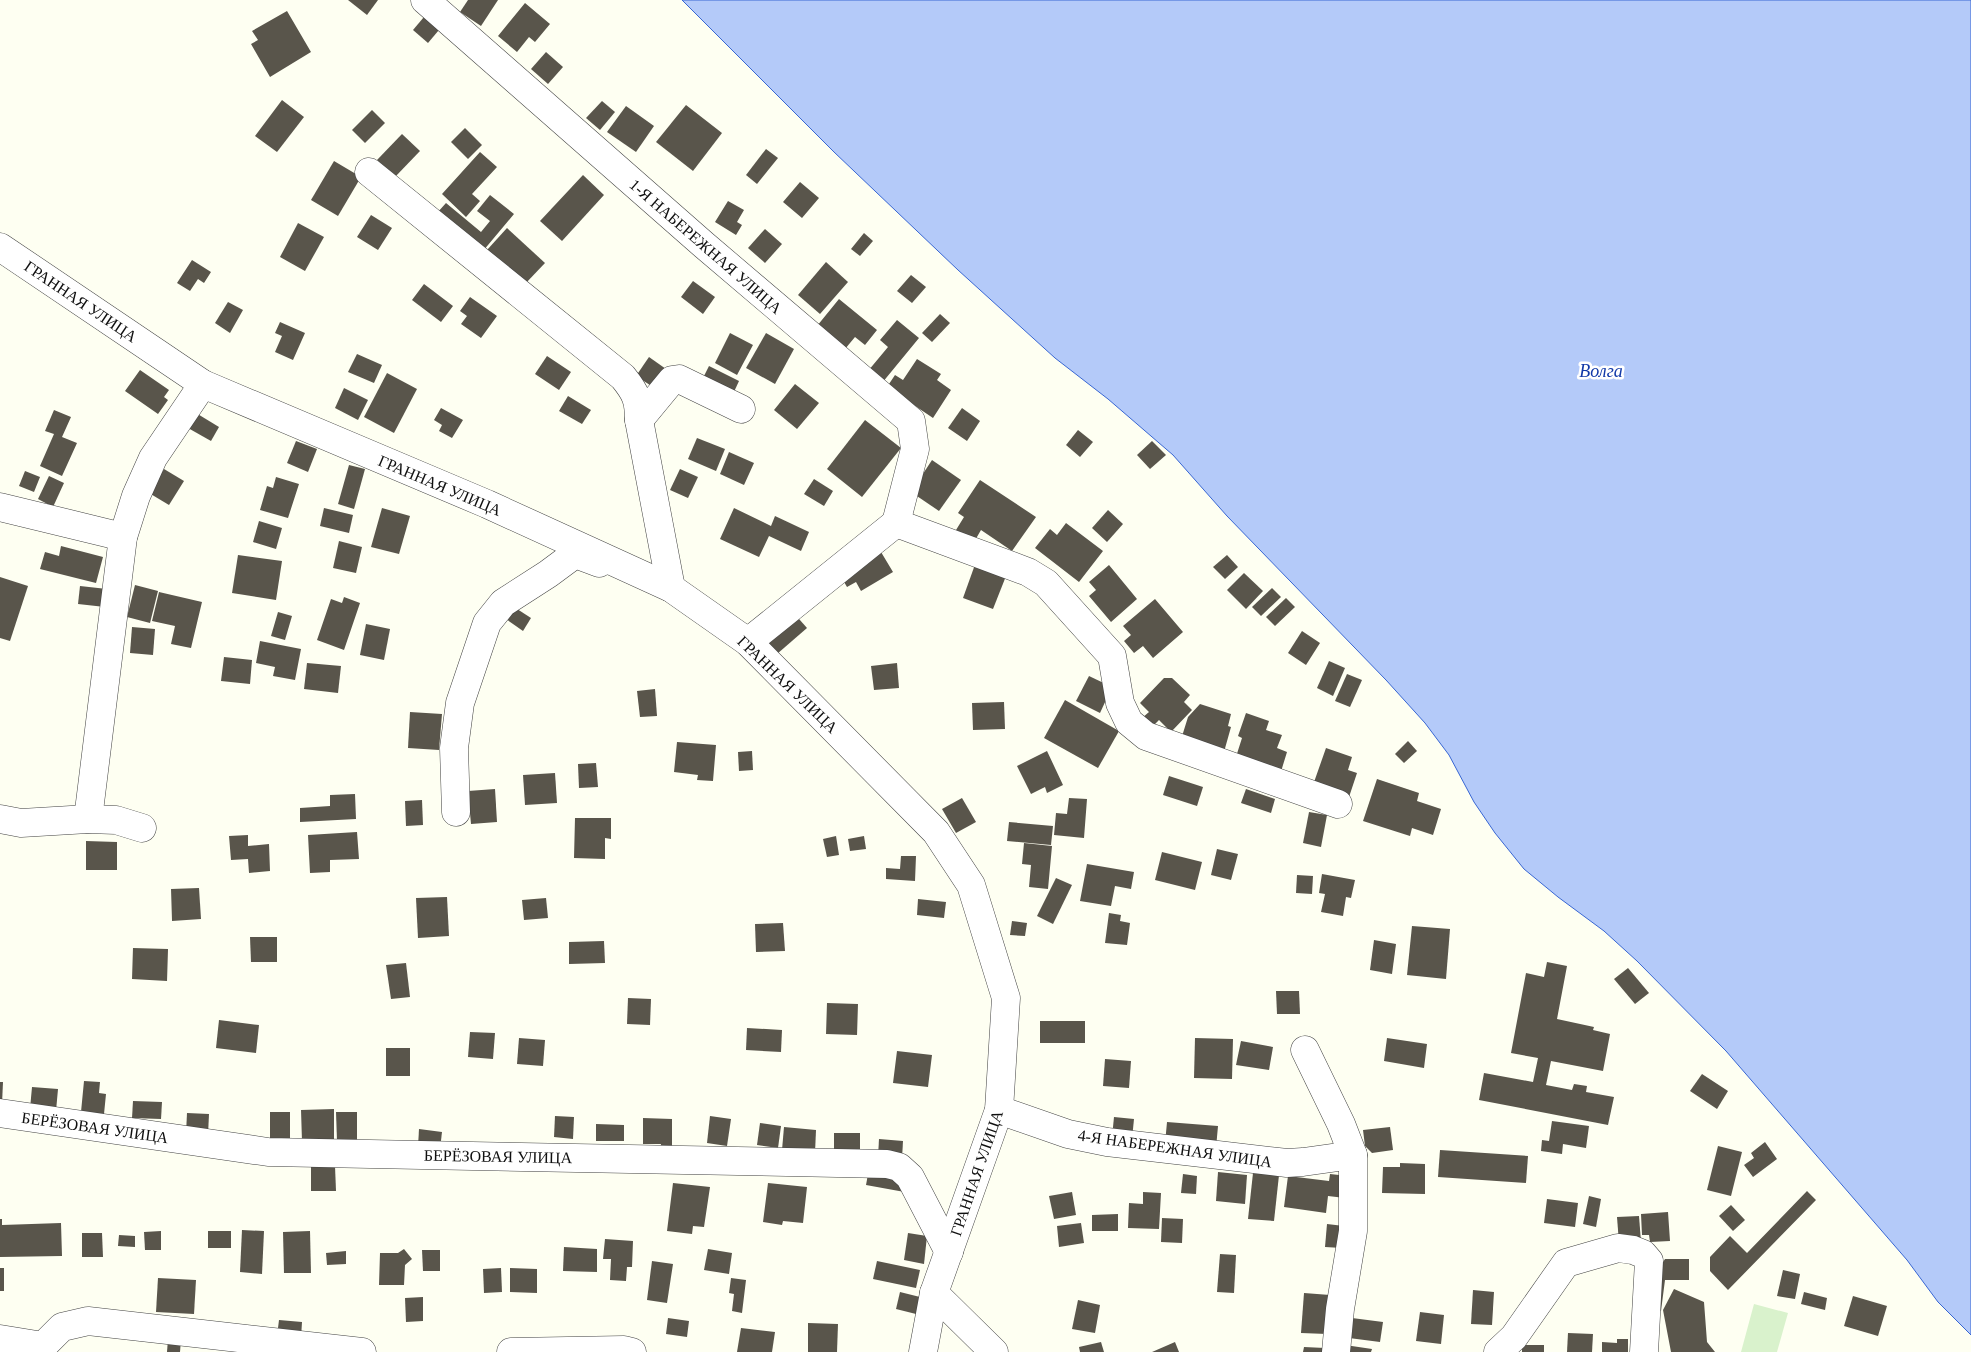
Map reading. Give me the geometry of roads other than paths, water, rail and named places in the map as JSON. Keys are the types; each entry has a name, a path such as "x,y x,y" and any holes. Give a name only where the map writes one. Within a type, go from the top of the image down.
{"street":[{"name":"1-Я НАБЕРЕЖНАЯ УЛИЦА","path":"425,0 704,245 911,421 915,449 896,523"},
{"path":"369,172 623,377 633,388 639,402 639,420 671,588"},
{"name":"ГРАННАЯ УЛИЦА","path":"0,247 203,384 487,504 671,588 748,642 936,832 971,886 1006,998 999,1110 934,1293 923,1352"},
{"path":"639,420 672,380 679,379 741,409"},
{"path":"88,819 124,537 136,496 153,458 203,384"},
{"path":"0,507 124,537"},
{"path":"748,642 896,523 1028,572 1046,583 1112,656 1120,703 1129,722 1146,736 1338,804"},
{"path":"456,812 454,748 460,703 487,623 503,603 575,554 671,588"},
{"path":"0,819 21,823 88,819 116,820 142,828"},
{"path":"1305,1050 1341,1124 1353,1155 1353,1231 1340,1309 1336,1352"},
{"name":"4-Я НАБЕРЕЖНАЯ УЛИЦА","path":"999,1110 1068,1134 1107,1142 1286,1163 1353,1155"},
{"name":"БЕРЁЗОВАЯ УЛИЦА","path":"0,1113 268,1152 887,1164 899,1167 910,1177 948,1252"},
{"path":"1498,1352 1514,1337 1566,1262 1618,1248 1642,1254 1649,1261 1644,1352"},
{"path":"934,1293 994,1352"},
{"path":"0,1339 42,1349 62,1327 88,1321 362,1352"},
{"path":"511,1352 624,1350 632,1352"}],"water":[{"name":"Волга","path":"682,0 1971,0 1971,1335 1938,1302 1907,1260 1726,1051 1637,961 1604,931 1524,869 1495,833 1474,802 1449,755 1425,723 1386,680 1227,516 1173,455 1108,399 1055,358 958,270 834,152"}]}
